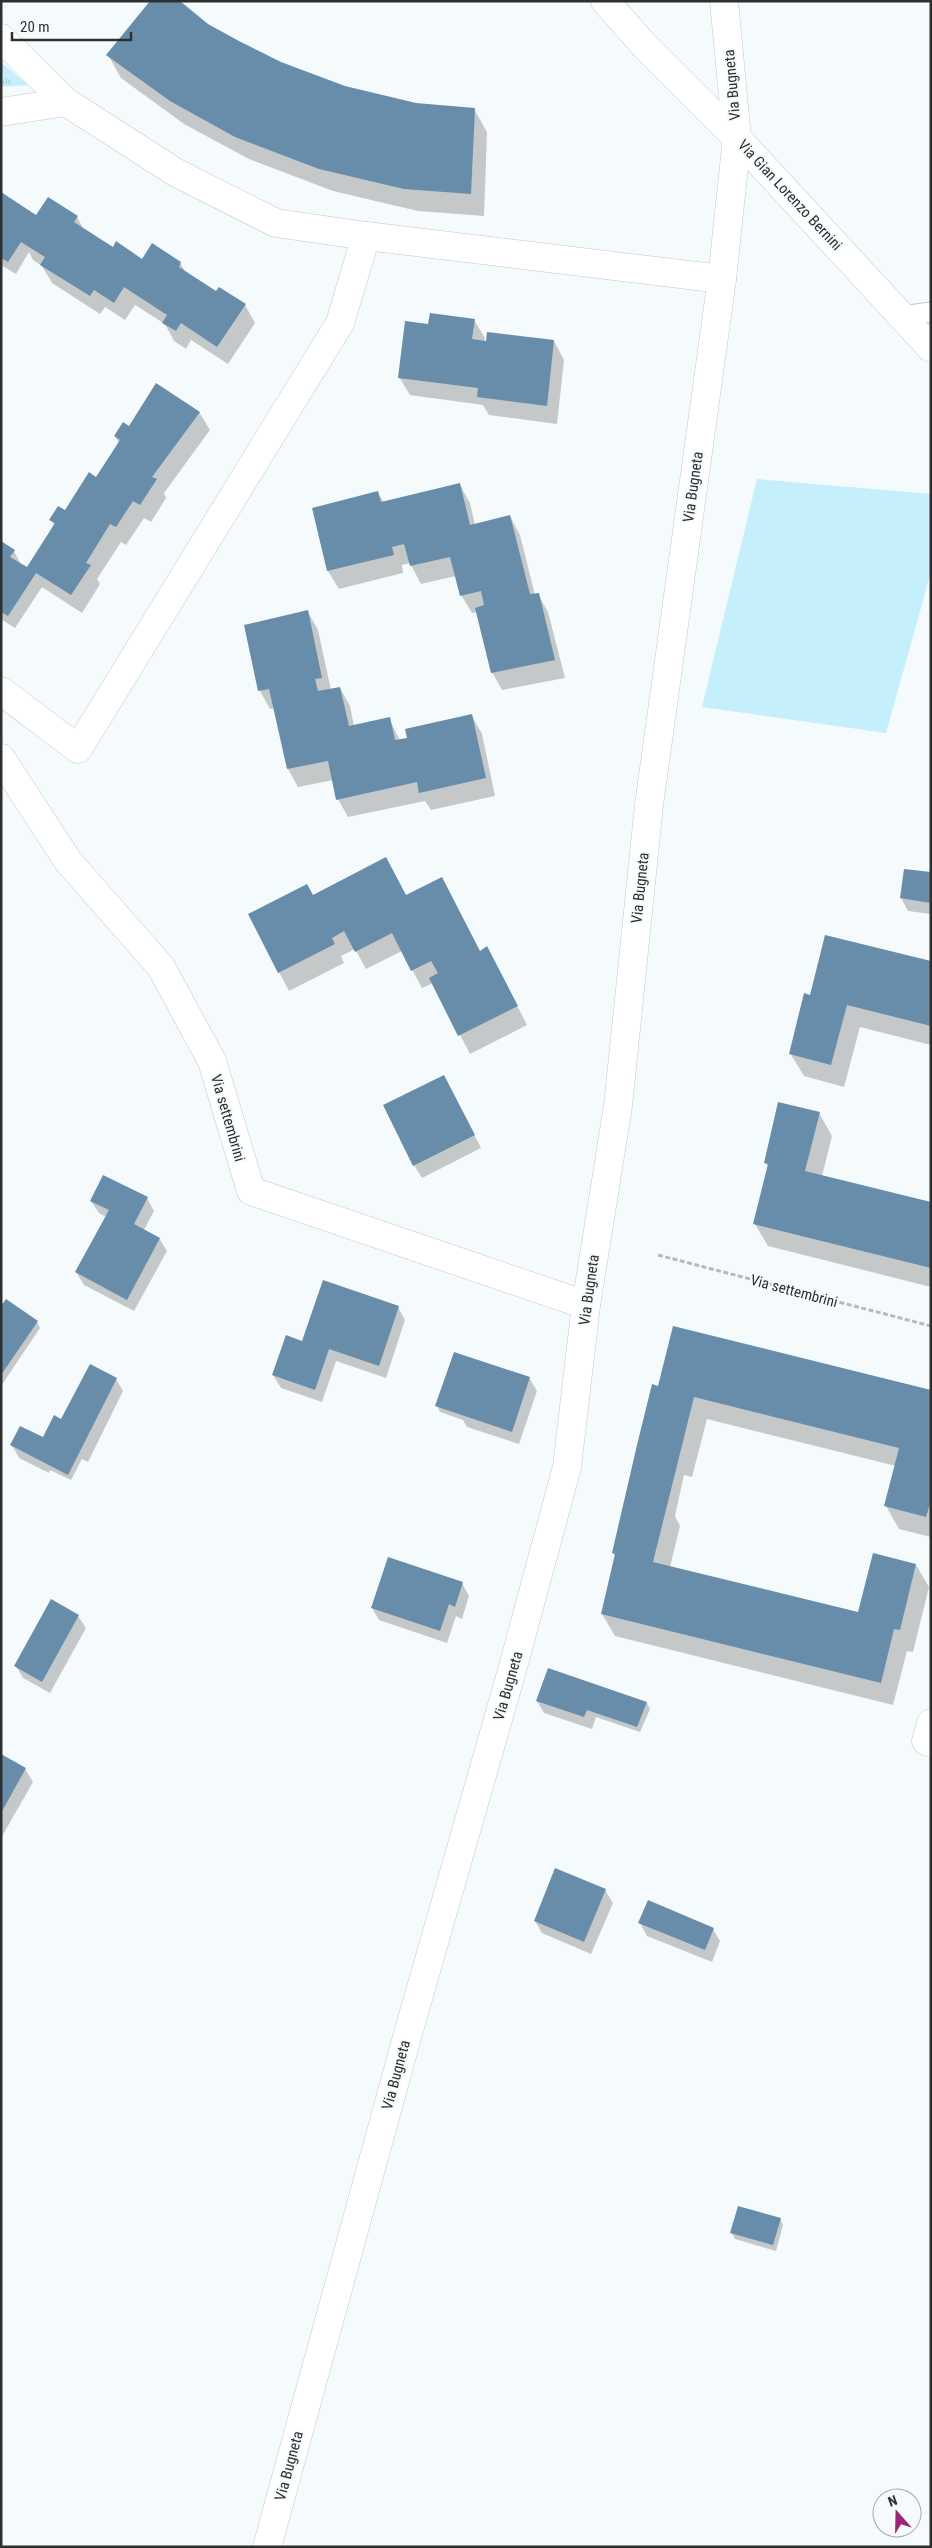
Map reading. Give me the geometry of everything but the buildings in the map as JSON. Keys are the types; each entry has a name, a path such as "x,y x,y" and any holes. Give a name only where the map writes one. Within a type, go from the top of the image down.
{"street":[{"name":"Via Gian Lorenzo Bernini","path":"605,1 644,45 737,138 931,348"},
{"name":"Via Bugneta","path":"267,2547 408,2030 512,1674 567,1467 586,1305 618,1106 649,806 722,279 737,138 724,1"},
{"path":"1,38 66,102 175,172 276,222 366,236 722,279"},
{"path":"1,112 66,102"},
{"path":"1,691 78,749 340,323 366,236"},
{"name":"Via settembrini","path":"1,758 68,862 161,968 212,1061 251,1191 586,1305"},
{"path":"931,1723 926,1741 931,1743"}],"lane":[{"path":"902,316 931,312"}],"path":[{"name":"Via settembrini","path":"658,1255 931,1326"}],"green space":[{"path":"1,62 28,85 1,87"},
{"path":"757,479 931,494 931,572 886,733 702,707"}]}
